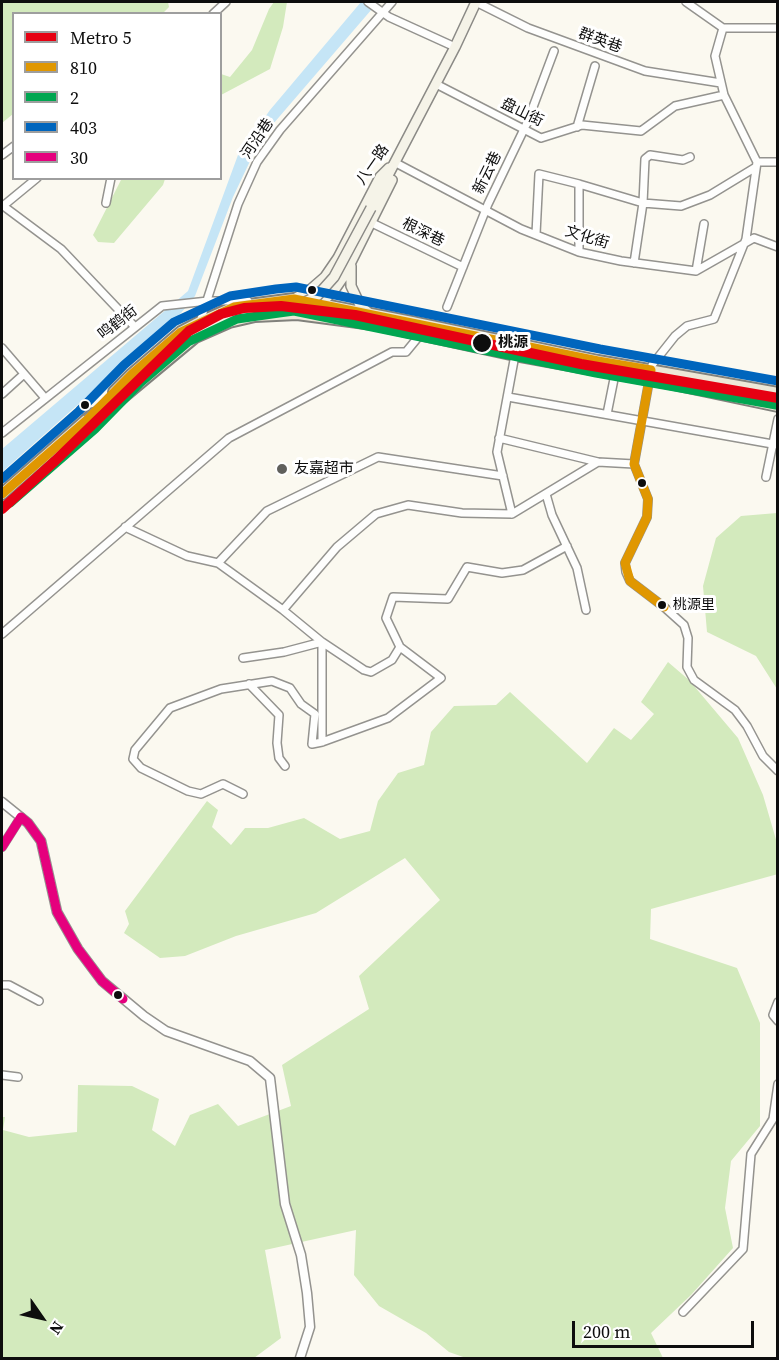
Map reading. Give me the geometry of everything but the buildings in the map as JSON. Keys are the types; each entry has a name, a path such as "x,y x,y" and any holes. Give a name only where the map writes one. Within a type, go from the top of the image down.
{"main road":[{"name":"八一路","path":"294,300 310,291 325,278 338,258 380,177 396,163 476,2"},
{"path":"2,494 157,360 200,329 239,314 301,304 317,296 334,277 396,163"},
{"path":"297,314 321,304 339,283 392,183 396,163"},
{"path":"338,258 322,295 321,304 330,314 344,319"},
{"path":"352,261 351,286 360,304 370,314"},
{"path":"87,420 132,374 181,332 234,307 294,300 598,361 777,406"},
{"path":"87,420 106,411 195,337 229,322 255,316 297,314 344,319 615,374 650,375 777,393"}],"street":[{"path":"368,2 379,10 455,47"},
{"name":"河沿巷","path":"200,322 238,204 257,162 280,130 379,10 392,2"},
{"name":"群英巷","path":"476,2 528,28 645,72 721,83"},
{"path":"686,2 723,28 777,28"},
{"path":"723,28 715,56 721,83 757,165 745,243 714,319 687,326 675,336 652,365 633,464 648,499 647,517 625,563 630,581 684,625 688,638 687,667 694,680 735,710 747,726 763,756 777,771"},
{"name":"新云巷","path":"447,307 485,210 524,129 554,51"},
{"path":"577,127 595,66"},
{"name":"盘山街","path":"436,84 541,138 582,125 641,131 675,106 724,94"},
{"path":"634,263 643,203 645,159 650,155 683,160 690,157"},
{"path":"536,234 539,174 643,203 681,206 710,195 757,165 777,162"},
{"name":"文化街","path":"396,163 485,210 579,252 634,263 696,271"},
{"path":"34,180 2,206 61,249 135,327"},
{"path":"106,203 111,180"},
{"path":"579,184 579,252"},
{"name":"根深巷","path":"372,223 463,267"},
{"path":"696,271 704,224"},
{"path":"696,271 754,238 777,247"},
{"name":"鸣鹤街","path":"2,433 162,306 208,301 277,301"},
{"path":"2,634 229,438 392,352 406,352 420,335"},
{"path":"2,348 45,398"},
{"path":"512,514 496,452 515,355"},
{"path":"2,394 24,374"},
{"path":"607,414 615,374"},
{"path":"508,397 775,444"},
{"path":"766,477 775,444 777,419"},
{"path":"499,438 598,462 633,464"},
{"path":"218,563 267,512 378,457 503,476"},
{"path":"284,610 337,547 376,514 408,505 462,513 512,514 598,462"},
{"path":"546,494 552,515 577,567 586,610"},
{"path":"125,527 187,556 218,563 284,610 322,642 364,670 371,672 392,660 400,647"},
{"path":"243,794 223,784 201,794 188,791 149,773 133,759 135,750 170,708 221,689 272,681 290,688 301,704 315,714 312,744 388,718 441,678 400,647 386,618 393,597 448,599 467,567 502,573 523,570 567,546"},
{"path":"243,658 284,652 322,642"},
{"path":"322,642 322,742"},
{"path":"249,684 279,715 277,743 279,758 285,766"},
{"path":"2,802 28,823 41,841 57,912 78,949 102,981 144,1016 166,1030 250,1061 270,1078 285,1204 301,1255 307,1293 310,1327 300,1359"},
{"path":"2,847 21,817"},
{"path":"2,985 9,985 39,1001"},
{"path":"777,1002 774,1015 777,1021"},
{"path":"2,1075 18,1077"},
{"path":"683,1312 743,1249 751,1154 773,1119 777,1084"}],"green space":[{"path":"2,2 168,2 169,7 164,12 12,12 12,115 2,123"},
{"path":"274,2 287,2 283,27 270,69 222,94 222,74 230,77 252,50"},
{"path":"121,180 165,180 163,185 114,243 98,242 93,235"},
{"path":"778,513 777,689 756,656 707,632 703,586 716,538 741,516"},
{"path":"668,662 689,680 738,738 763,795 777,843 778,874 651,909 650,939 737,968 760,1023 760,1126 731,1161 725,1208 733,1248 691,1295 651,1333 663,1358 466,1358 449,1352 426,1333 379,1306 354,1275 356,1230 265,1250 281,1338 254,1358 2,1358 2,1117 5,1117 3,1130 29,1137 77,1132 78,1085 132,1086 159,1099 152,1130 175,1146 190,1115 218,1104 238,1126 291,1106 282,1065 369,1009 359,976 440,900 405,858 316,913 236,936 185,956 160,958 124,933 129,924 125,911 207,801 218,810 212,827 231,845 245,828 268,828 304,818 340,839 370,831 378,801 398,773 424,765 431,732 454,706 496,705 510,692 587,763 614,728 631,740 654,714 641,702"}],"water":[{"path":"361,2 378,2 261,138 233,197 195,296 181,313 2,472 2,449 188,291 238,155 270,110"}],"metro line":[{"name":"5","path":"2,509 189,331 221,314 244,308 281,306 355,315 581,364 778,398"}],"transit line":[{"name":"403","path":"2,479 79,411 124,365 174,322 230,296 276,289 296,287 600,349 778,381"},
{"name":"810","path":"2,494 87,420 132,374 181,332 234,307 294,299 651,370 634,464 648,499 647,517 625,563 630,581 664,607"},
{"name":"2","path":"10,503 95,429 140,383 188,342 237,319 294,311 596,373 776,405"},
{"name":"30","path":"2,847 21,817 41,841 57,912 78,949 102,981 123,999"}],"place":[{"name":"桃源","path":"482,343"},
{"name":"友嘉超市","path":"282,469"},
{"name":"桃源里","path":"662,605"}]}
